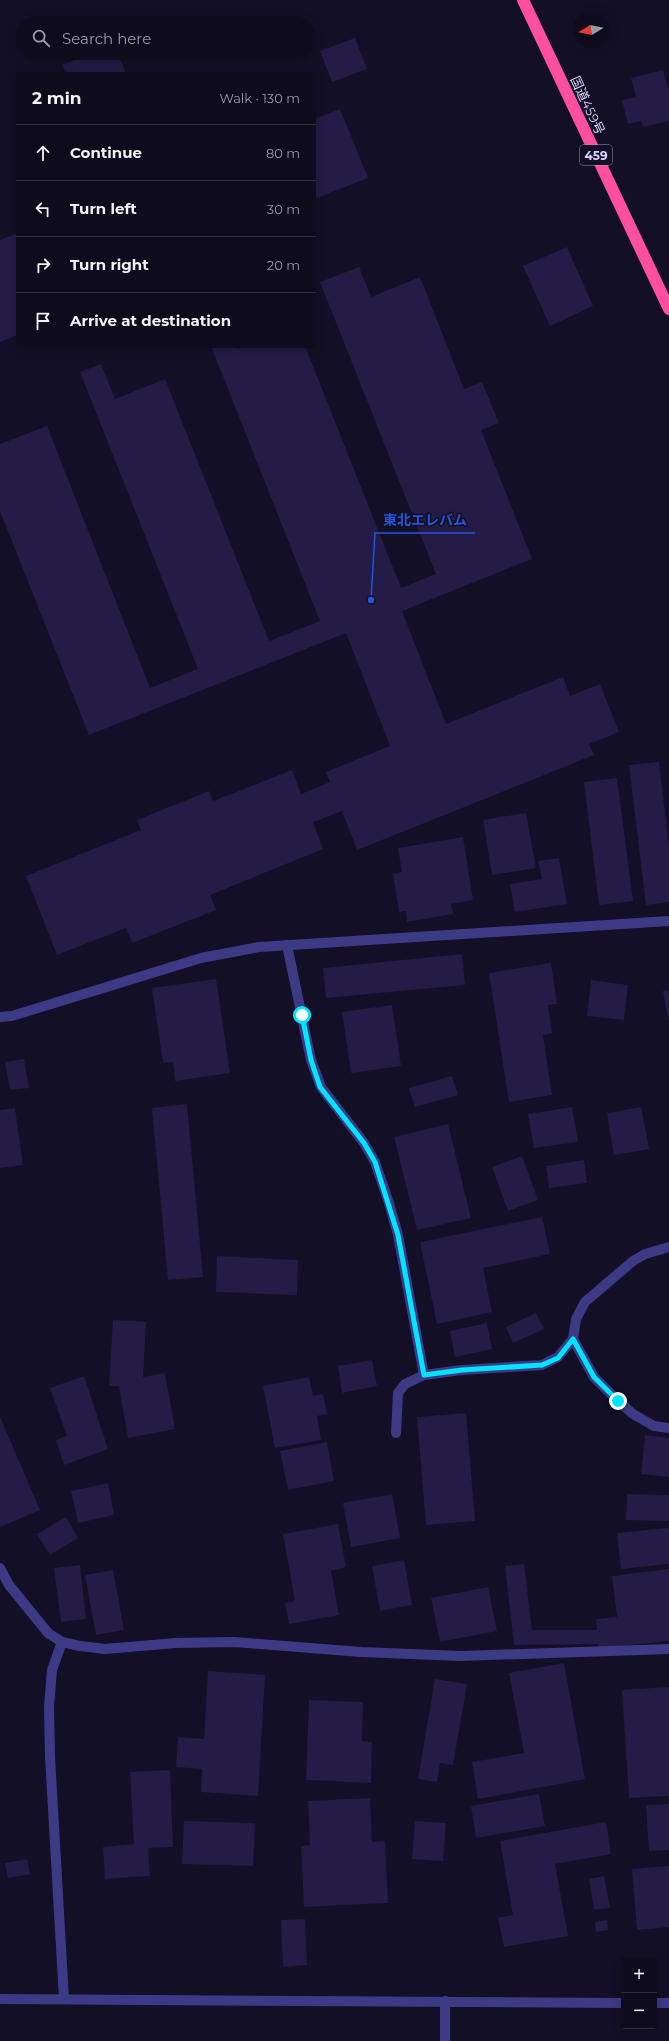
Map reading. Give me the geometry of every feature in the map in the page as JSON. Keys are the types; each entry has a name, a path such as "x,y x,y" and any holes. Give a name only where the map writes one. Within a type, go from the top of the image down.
{"highway":[{"name":"国道459号","path":"523,0 669,309"}],"street":[{"path":"0,1017 12,1016 201,958 259,947 669,921"},
{"path":"287,945 311,1060 320,1087 364,1143 375,1162 389,1203 398,1235 424,1375"},
{"path":"396,1432 398,1392 406,1384 424,1375 462,1370 542,1365 558,1358 573,1339 576,1319 585,1302 633,1261 645,1254 669,1247"},
{"path":"573,1339 594,1377 618,1401 633,1414 654,1426 669,1428"},
{"path":"0,1568 9,1585 48,1633 62,1642 105,1649 176,1643 234,1642 361,1652 461,1656 669,1649"},
{"path":"62,1642 52,1670 49,1707 50,1756 64,1999"},
{"path":"0,1999 621,2003"},
{"path":"445,2001 445,2041"},
{"path":"657,2003 669,2003"}],"building":[{"path":"355,38 367,69 332,82 320,51"},
{"path":"75,60 121,60 125,72 65,72 62,65"},
{"path":"663,70 669,92 669,121 643,127 641,121 628,124 622,100 636,97 631,78"},
{"path":"340,109 368,178 316,198 316,118"},
{"path":"16,234 16,336 0,342 0,240"},
{"path":"567,247 593,306 550,326 523,266"},
{"path":"359,267 371,297 420,277 464,389 482,382 499,423 481,430 532,559 402,611 446,724 563,677 570,696 600,684 619,732 589,744 594,755 357,850 342,811 313,822 323,849 210,895 216,910 132,943 126,928 57,955 26,876 141,830 137,820 209,791 213,801 292,770 301,794 330,782 326,772 390,746 346,633 89,735 0,511 0,444 47,426 150,688 198,669 80,372 101,364 115,399 165,379 269,641 320,621 212,348 306,348 401,588 436,574 320,282"},
{"path":"659,762 669,848 669,902 646,905 629,765"},
{"path":"617,778 633,901 599,905 584,782"},
{"path":"526,813 536,868 492,875 483,820"},
{"path":"463,837 473,900 451,904 453,914 407,922 406,911 399,912 393,874 402,872 398,848"},
{"path":"559,858 567,904 515,912 510,884 542,879 538,861"},
{"path":"462,954 465,985 326,998 323,968"},
{"path":"551,963 557,1004 548,1005 552,1033 543,1035 552,1095 509,1102 489,973"},
{"path":"216,979 230,1073 175,1081 173,1062 163,1063 152,988"},
{"path":"591,980 628,985 624,1020 587,1016"},
{"path":"669,990 669,1018 668,1018 663,991"},
{"path":"392,1005 401,1066 351,1073 342,1012"},
{"path":"24,1059 29,1088 10,1090 5,1062"},
{"path":"452,1076 458,1095 415,1107 409,1088"},
{"path":"187,1104 203,1277 168,1280 152,1108"},
{"path":"572,1107 578,1142 534,1148 528,1114"},
{"path":"641,1107 649,1149 614,1155 607,1113"},
{"path":"15,1108 23,1165 0,1168 0,1110"},
{"path":"448,1124 471,1218 417,1230 394,1137"},
{"path":"522,1156 538,1200 508,1211 492,1167"},
{"path":"584,1160 587,1183 549,1188 546,1166"},
{"path":"542,1217 550,1254 483,1268 492,1312 437,1324 420,1242"},
{"path":"217,1256 298,1260 297,1295 216,1292"},
{"path":"536,1313 544,1329 513,1343 506,1327"},
{"path":"113,1320 146,1322 143,1377 165,1373 175,1429 128,1438 119,1386 109,1386"},
{"path":"487,1323 492,1349 455,1357 450,1331"},
{"path":"372,1360 377,1386 342,1393 338,1366"},
{"path":"84,1376 108,1449 64,1465 56,1440 67,1436 50,1388"},
{"path":"309,1377 313,1396 323,1394 327,1414 317,1416 321,1440 275,1448 263,1386"},
{"path":"466,1413 475,1521 426,1525 417,1417"},
{"path":"0,1417 40,1510 0,1527"},
{"path":"645,1435 669,1438 669,1477 641,1474"},
{"path":"327,1442 334,1481 288,1490 280,1451"},
{"path":"108,1483 114,1515 78,1523 71,1491"},
{"path":"392,1494 400,1538 351,1547 343,1503"},
{"path":"627,1494 669,1495 669,1521 626,1520"},
{"path":"66,1517 78,1538 50,1555 37,1534"},
{"path":"338,1524 346,1567 331,1571 339,1615 289,1624 285,1603 295,1601 283,1534"},
{"path":"669,1528 669,1564 621,1569 617,1533"},
{"path":"404,1560 412,1605 380,1611 372,1566"},
{"path":"524,1564 532,1630 597,1630 596,1619 617,1617 612,1576 669,1569 669,1641 599,1648 599,1644 514,1645 505,1566"},
{"path":"80,1565 86,1619 61,1622 54,1568"},
{"path":"113,1570 124,1630 96,1635 85,1575"},
{"path":"488,1587 497,1631 440,1642 431,1598"},
{"path":"564,1663 585,1779 478,1799 472,1762 524,1753 509,1673"},
{"path":"208,1671 265,1675 258,1796 201,1792 202,1769 176,1767 178,1737 204,1739"},
{"path":"435,1679 467,1684 453,1765 440,1763 437,1782 418,1779"},
{"path":"669,1687 669,1796 629,1798 622,1690"},
{"path":"309,1700 363,1702 362,1741 372,1742 371,1783 306,1780"},
{"path":"170,1770 173,1847 148,1848 150,1876 105,1879 103,1847 134,1844 130,1772"},
{"path":"539,1794 545,1826 476,1838 471,1806"},
{"path":"370,1798 372,1842 385,1841 388,1903 304,1907 301,1846 310,1845 308,1801"},
{"path":"669,1804 669,1850 649,1851 646,1805"},
{"path":"184,1821 255,1823 253,1866 182,1864"},
{"path":"415,1821 446,1823 443,1861 412,1859"},
{"path":"606,1822 611,1854 555,1864 568,1936 504,1947 498,1918 513,1915 500,1841"},
{"path":"27,1859 30,1874 8,1878 5,1863"},
{"path":"669,1866 669,1927 637,1930 632,1869"},
{"path":"604,1876 610,1908 594,1910 589,1879"},
{"path":"305,1919 307,1965 283,1967 281,1920"},
{"path":"607,1920 608,1930 596,1932 595,1922"}],"place":[{"name":"東北エレバム","path":"371,600"}],"route":[{"path":"302,1015 311,1060 320,1087 364,1143 375,1162 389,1203 398,1235 424,1375 462,1370 542,1365 558,1358 573,1339 594,1377 618,1401"}]}
